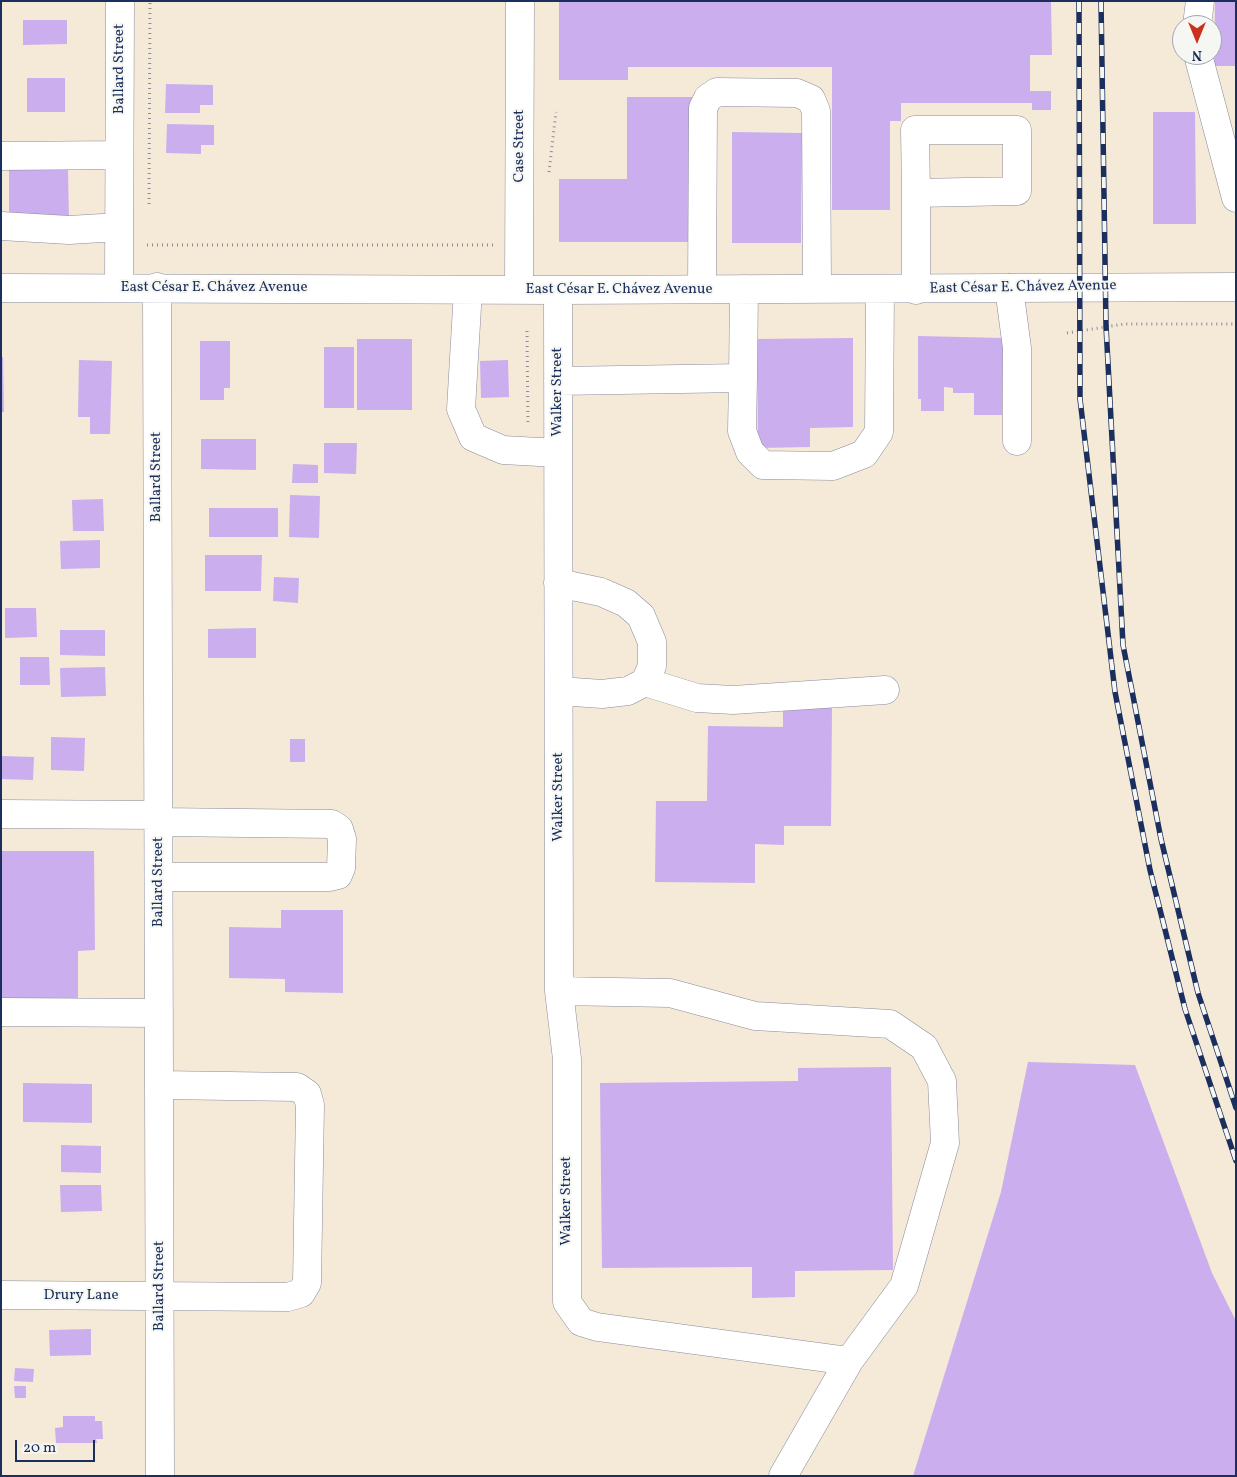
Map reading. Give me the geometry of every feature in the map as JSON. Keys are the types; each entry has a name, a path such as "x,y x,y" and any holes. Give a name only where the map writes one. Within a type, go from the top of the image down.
{"street":[{"name":"Ballard Street","path":"119,287 120,1"},
{"name":"Case Street","path":"519,290 520,1"},
{"path":"1198,15 1200,1"},
{"path":"1200,65 1208,97 1231,158 1236,198"},
{"path":"702,290 703,108 708,98 718,92 797,92 811,99 816,111 817,289"},
{"path":"1,156 119,155"},
{"path":"916,192 916,290"},
{"path":"1,226 68,230 119,236"},
{"name":"Ballard Street","path":"157,287 160,1476"},
{"name":"East César E. Chávez Avenue","path":"1,288 916,290 1236,287"},
{"path":"1009,288 1017,348 1017,441"},
{"path":"744,289 742,432 750,452 763,465 833,466 864,454 879,432 880,289"},
{"path":"468,290 461,409 473,437 503,450 558,453"},
{"name":"Walker Street","path":"558,290 559,991 567,1059 566,1302 581,1322 597,1327 849,1361"},
{"path":"558,381 743,378"},
{"path":"558,583 601,592 626,603 641,616 652,642 652,666 645,682 628,691 602,694 559,691"},
{"path":"645,682 697,698 733,700 885,690"},
{"path":"1,814 332,824 339,829 342,840 341,868 338,875 330,878 159,877"},
{"path":"559,991 670,992 755,1016 890,1024 924,1047 942,1081 945,1142 904,1286 849,1361 783,1476"},
{"path":"1,1012 159,1013"},
{"name":"Drury Lane","path":"1,1295 288,1297 301,1293 307,1283 310,1105 307,1094 297,1087 160,1085"}],"path":[{"path":"149,206 150,1"},
{"path":"548,177 556,112"},
{"path":"149,235 149,245"},
{"path":"119,236 149,245 519,246"},
{"path":"1067,333 1124,324 1236,324"}],"building":[{"path":"559,1 1051,1 1052,55 1030,55 1030,91 1051,91 1051,110 1032,110 1032,103 901,103 901,121 890,121 890,210 832,210 832,67 628,67 628,80 559,80"},
{"path":"1215,1 1236,1 1236,66 1214,66 1222,65 1222,15 1215,15"},
{"path":"23,20 67,20 67,44 23,45"},
{"path":"27,78 65,78 65,112 27,112"},
{"path":"166,84 213,85 213,105 200,105 200,113 165,113"},
{"path":"627,97 693,97 692,242 559,242 559,179 627,179"},
{"path":"1153,112 1195,112 1196,224 1153,224"},
{"path":"167,124 214,125 214,145 201,145 201,154 166,153"},
{"path":"732,132 802,133 801,243 732,243"},
{"path":"9,170 68,170 69,221 9,216"},
{"path":"918,336 1003,338 1002,415 974,415 974,393 953,393 953,388 944,387 944,411 921,411 921,399 918,399"},
{"path":"853,338 853,427 810,428 810,447 758,448 757,339"},
{"path":"357,339 412,339 412,410 357,410"},
{"path":"200,341 230,341 230,388 224,388 224,400 200,400"},
{"path":"324,347 354,347 354,408 324,408"},
{"path":"1,357 3,357 4,412 1,412"},
{"path":"79,360 112,361 110,434 90,434 90,417 78,417"},
{"path":"508,360 509,397 481,398 480,361"},
{"path":"201,439 256,439 256,470 201,469"},
{"path":"324,443 357,443 356,474 324,473"},
{"path":"293,464 318,465 318,483 292,483"},
{"path":"290,495 320,496 319,538 289,537"},
{"path":"103,499 104,531 73,531 72,500"},
{"path":"209,508 278,508 278,537 209,537"},
{"path":"100,540 100,568 61,569 60,541"},
{"path":"205,555 262,555 261,591 205,591"},
{"path":"274,577 299,578 298,603 273,601"},
{"path":"5,608 36,608 37,637 5,638"},
{"path":"256,628 256,658 208,658 208,629"},
{"path":"60,630 105,630 105,656 60,655"},
{"path":"20,657 49,657 50,685 20,685"},
{"path":"105,667 106,696 61,697 60,668"},
{"path":"783,708 832,708 831,826 784,826 784,845 755,844 755,883 655,882 656,801 707,801 708,726 783,727"},
{"path":"51,737 85,738 84,771 51,770"},
{"path":"290,739 305,739 305,762 290,762"},
{"path":"1,756 34,757 33,780 1,779"},
{"path":"1,851 94,851 95,950 78,951 78,998 1,998"},
{"path":"281,910 343,910 343,993 285,992 285,979 229,978 229,927 281,928"},
{"path":"1028,1062 1135,1065 1212,1273 1236,1321 1236,1476 913,1476 1001,1192"},
{"path":"891,1067 893,1270 795,1271 795,1297 752,1298 752,1267 602,1268 600,1083 798,1081 798,1068"},
{"path":"23,1083 92,1084 92,1123 23,1122"},
{"path":"61,1145 101,1146 101,1173 61,1172"},
{"path":"60,1185 101,1185 102,1211 61,1212"},
{"path":"91,1329 91,1355 50,1356 49,1330"},
{"path":"15,1368 34,1369 33,1382 14,1381"},
{"path":"14,1386 26,1386 26,1398 15,1398"},
{"path":"63,1416 95,1416 95,1421 102,1421 103,1439 96,1439 97,1443 56,1443 55,1428 63,1427"}],"railway":[{"path":"1079,1 1080,399 1115,692 1150,870 1185,1009 1236,1161"},
{"path":"1101,1 1106,326 1123,645 1161,839 1198,993 1236,1108"}]}
